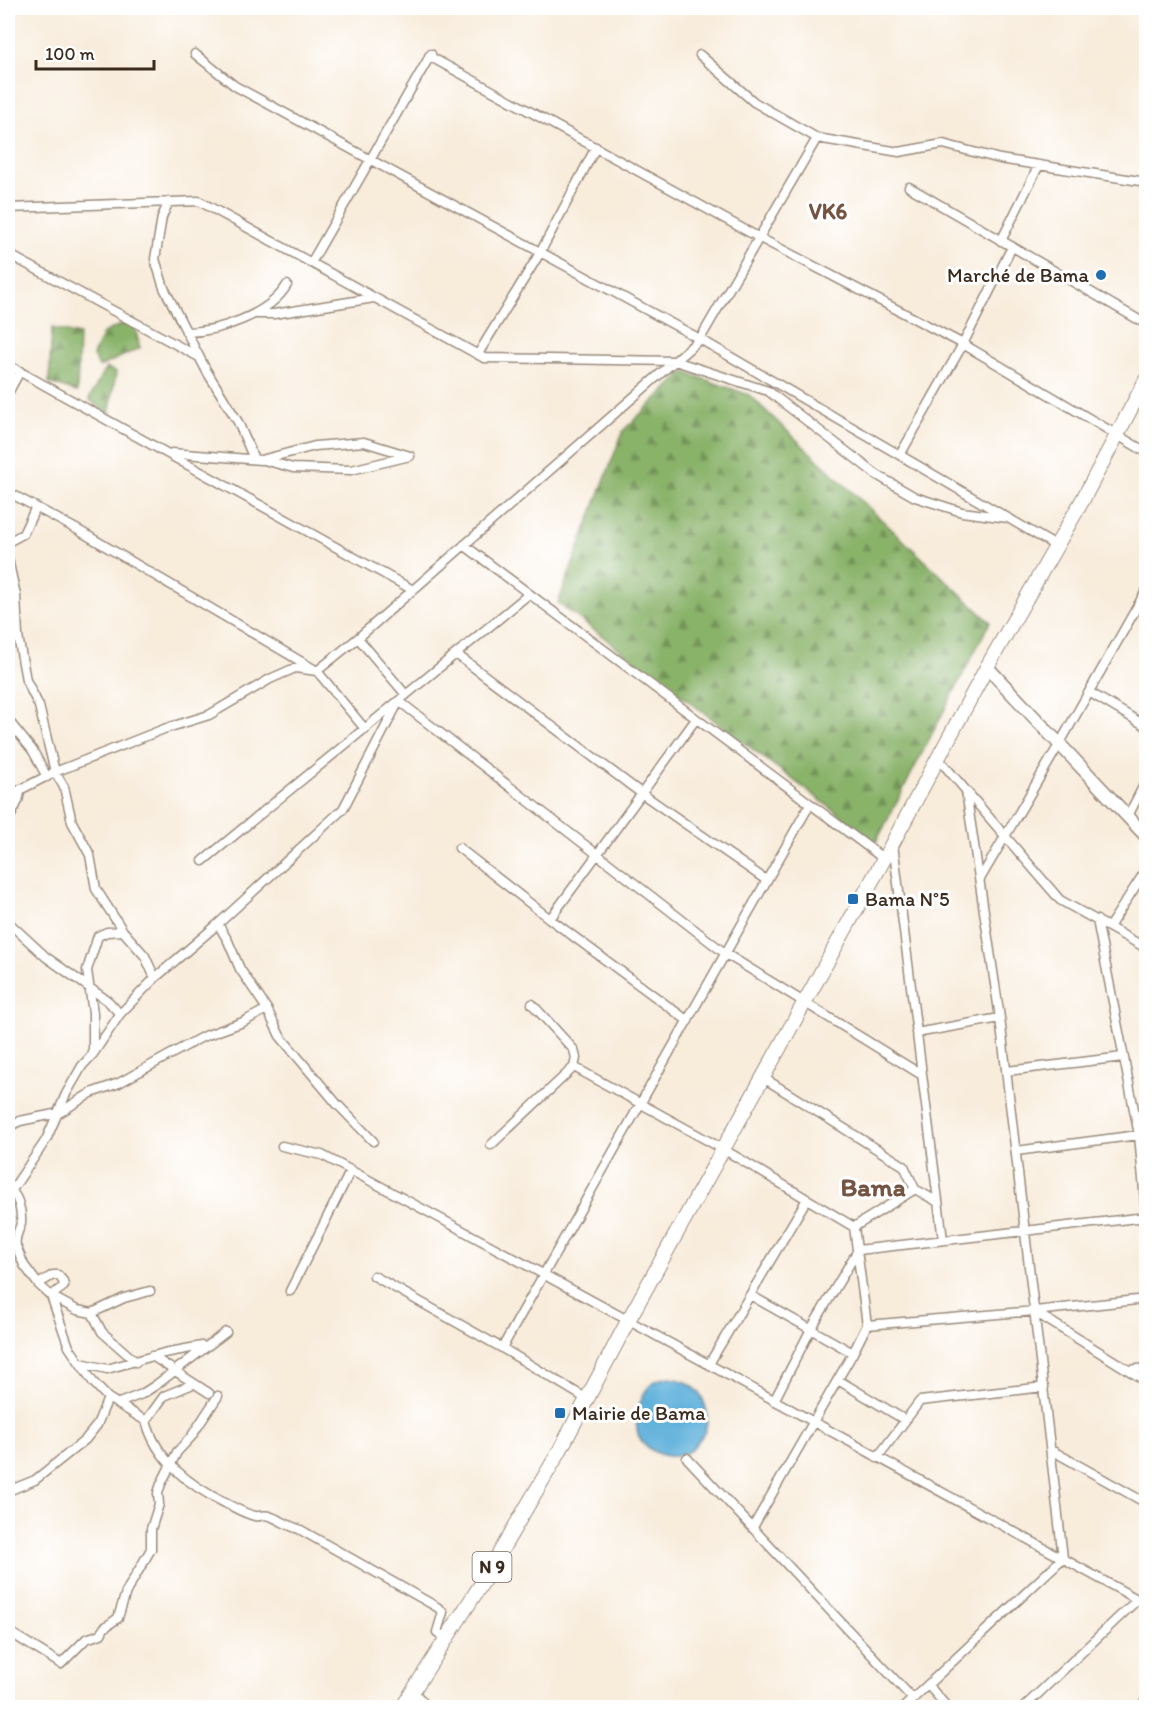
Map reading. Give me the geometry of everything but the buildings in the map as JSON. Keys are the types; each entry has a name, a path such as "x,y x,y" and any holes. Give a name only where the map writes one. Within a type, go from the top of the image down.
{"main road":[{"name":"N 9","path":"402,1707 447,1639 535,1494 1146,380"}],"street":[{"path":"195,54 235,86 700,339 1056,546"},
{"path":"311,263 430,55 758,237 963,344 1146,452"},
{"path":"700,55 754,102 818,138 899,152 943,144 1000,159 1146,182"},
{"path":"8,796 56,772 164,729 209,715 270,679 295,668 317,671 358,638 700,339 818,138"},
{"path":"478,354 540,253 596,147"},
{"path":"1001,241 1039,165"},
{"path":"909,187 1146,324"},
{"path":"170,201 162,217 155,259 164,288 199,357 257,459"},
{"path":"8,208 199,201 484,358 675,361 768,391 877,476 915,496 962,512 1008,518"},
{"path":"900,455 963,344 1012,247"},
{"path":"8,254 199,357"},
{"path":"257,314 280,296 287,285"},
{"path":"280,296 293,311"},
{"path":"186,332 213,329 257,314 274,314 375,298"},
{"path":"8,365 413,590"},
{"path":"8,393 20,371"},
{"path":"168,453 257,459 293,468 351,470 410,456 364,442 315,446 257,459"},
{"path":"8,492 317,671 365,729"},
{"path":"8,542 23,534 36,507"},
{"path":"464,545 885,859"},
{"path":"8,559 26,680 39,706 56,772 64,787 72,822 90,855 96,889 123,931 145,956 155,978"},
{"path":"980,879 1146,591"},
{"path":"203,861 529,594"},
{"path":"358,638 403,698 726,954 922,1075"},
{"path":"456,654 641,793 766,880"},
{"path":"987,667 1146,836"},
{"path":"1089,692 1146,726"},
{"path":"150,1291 124,1298 92,1313 77,1310 51,1296 38,1284 11,1245 21,1223 17,1198 9,1191 46,1140 66,1094 82,1066 93,1054 120,1014 155,978 218,924 342,809 403,698"},
{"path":"550,919 696,719"},
{"path":"8,720 33,751 46,777"},
{"path":"938,758 1060,900 1146,948"},
{"path":"1128,816 1146,781"},
{"path":"8,821 21,789"},
{"path":"966,791 1000,1018 1063,1558"},
{"path":"502,1348 810,804"},
{"path":"892,843 943,1240"},
{"path":"459,848 688,1021"},
{"path":"1109,927 1146,870"},
{"path":"858,1250 1146,1215 1143,1134 1123,1057 1097,920"},
{"path":"8,922 46,957 108,1001 120,1014"},
{"path":"218,924 240,969 267,1009 280,1036 361,1131 373,1141"},
{"path":"93,1054 93,1013 87,970 98,936 107,932 123,931"},
{"path":"491,1145 574,1067 576,1058 574,1050 532,1004"},
{"path":"8,1127 20,1121 59,1113 202,1037 243,1022 267,1009"},
{"path":"916,1033 1000,1018"},
{"path":"1006,1071 1123,1057"},
{"path":"574,1067 723,1149 854,1227 867,1324 814,1423 753,1527"},
{"path":"762,1077 904,1166 915,1189 938,1202"},
{"path":"1016,1151 1143,1134"},
{"path":"282,1146 322,1155 351,1170 629,1319 877,1458 1142,1602 1023,1707"},
{"path":"290,1291 351,1170"},
{"path":"854,1227 915,1189"},
{"path":"709,1364 807,1199"},
{"path":"774,1401 811,1329 858,1250"},
{"path":"38,1284 53,1275 58,1275 64,1286 51,1296"},
{"path":"374,1276 587,1398"},
{"path":"750,1295 853,1353"},
{"path":"51,1296 67,1341 93,1382 108,1398 146,1421 155,1442 170,1466 204,1492 252,1515 267,1515 298,1529 437,1607 443,1612 437,1632 447,1639"},
{"path":"867,1324 1035,1311 1146,1299"},
{"path":"1035,1311 1146,1381"},
{"path":"92,1313 102,1332 136,1362"},
{"path":"119,1403 149,1389 226,1332"},
{"path":"81,1363 107,1369 152,1356 206,1345"},
{"path":"8,1631 61,1664 86,1639 101,1634 108,1624 118,1618 126,1592 151,1549 151,1529 159,1504 158,1493 161,1484 177,1452 191,1437 213,1394 193,1384 152,1356"},
{"path":"1129,1370 1146,1368"},
{"path":"838,1380 905,1420"},
{"path":"146,1421 164,1396 193,1384"},
{"path":"877,1458 920,1401 1044,1387"},
{"path":"8,1491 35,1480 85,1440 97,1425 108,1398"},
{"path":"1051,1450 1146,1503"},
{"path":"687,1458 913,1699"},
{"path":"903,1707 1063,1558"},
{"path":"928,1685 948,1707"},
{"path":"413,1691 428,1707"}],"green space":[{"path":"133,319 140,348 99,367 93,356 103,333"},
{"path":"52,328 79,335 77,392 49,383"},
{"path":"106,368 116,372 109,415 89,399"},
{"path":"684,372 749,395 990,622 876,842 558,603 623,431"}],"water":[{"path":"670,1378 686,1382 694,1387 705,1404 707,1418 705,1431 694,1446 688,1452 672,1456 655,1452 648,1447 638,1434 637,1427 640,1404 651,1384 658,1379"}],"place":[{"name":"Marché de Bama","path":"1101,275"},
{"name":"Bama N°5","path":"853,899"},
{"name":"Mairie de Bama","path":"560,1413"}],"district":[{"name":"VK6","path":"828,211"},
{"name":"Bama","path":"873,1187"}]}
